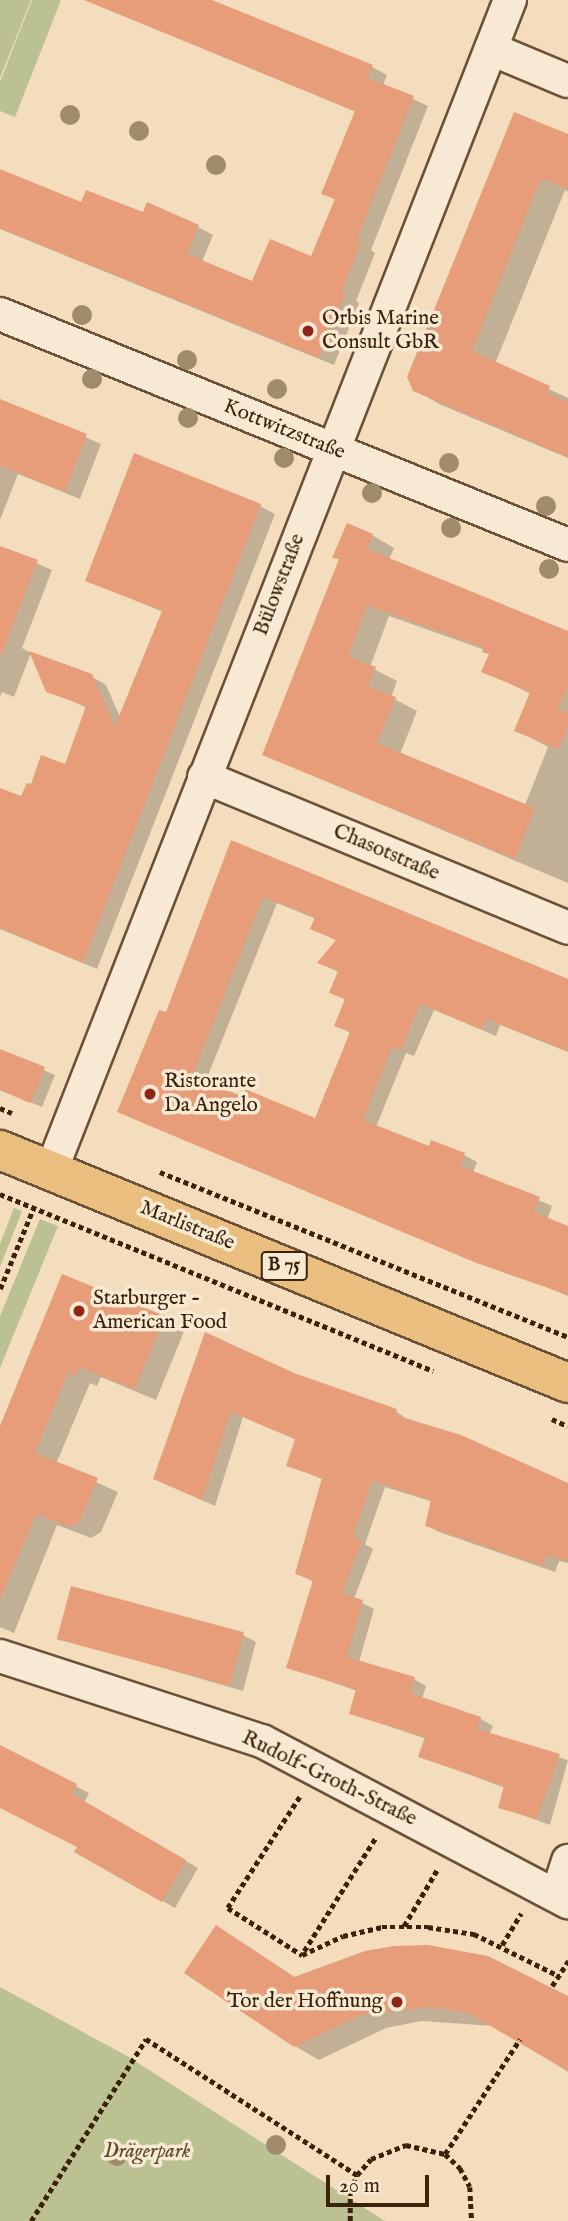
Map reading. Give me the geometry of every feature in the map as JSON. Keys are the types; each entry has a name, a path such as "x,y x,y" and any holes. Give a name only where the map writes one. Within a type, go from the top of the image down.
{"main road":[{"name":"Marlistraße","path":"0,1150 568,1383"}],"street":[{"name":"Bülowstraße","path":"51,1171 510,0"},
{"path":"491,49 568,81"},
{"name":"Kottwitzstraße","path":"0,314 568,545"},
{"name":"Chasotstraße","path":"204,778 568,928"},
{"name":"Rudolf-Groth-Straße","path":"0,1656 262,1741 563,1899"},
{"path":"563,1899 568,1861"}],"path":[{"path":"0,1108 64,1134"},
{"path":"155,1170 568,1337"},
{"path":"0,1194 441,1374"},
{"path":"0,1289 34,1208"},
{"path":"542,1416 568,1426"},
{"path":"302,1955 228,1908 308,1785"},
{"path":"302,1955 379,1833"},
{"path":"404,1927 441,1863"},
{"path":"502,1945 526,1906"},
{"path":"302,1955 342,1936 404,1927 474,1934 502,1945 559,1976"},
{"path":"552,1986 568,1961"},
{"path":"31,2221 146,2039 357,2175"},
{"path":"445,2154 520,2039"},
{"path":"350,2221 350,2192 357,2175 371,2160 406,2145 445,2154 470,2187 472,2221"}],"green space":[{"path":"0,0 31,0 0,78"},
{"path":"32,0 61,0 15,117 0,111 0,82"},
{"path":"14,1208 22,1211 0,1267 0,1244"},
{"path":"40,1219 58,1226 0,1368 0,1316"},
{"name":"Drägerpark","path":"0,1987 127,2056 385,2221 0,2221"}],"building":[{"path":"84,0 212,0 373,65 368,78 414,96 356,241 361,243 342,291 345,293 319,358 0,228 0,169 81,202 86,190 143,212 147,202 199,225 187,254 252,281 270,239 311,256 335,199 321,194 355,111"},
{"path":"514,112 568,134 568,189 541,178 472,351 550,386 547,393 568,402 568,457 413,391 407,377"},
{"path":"0,399 87,434 65,492 0,465"},
{"path":"134,453 261,504 83,963 0,928 0,788 21,796 27,783 31,784 41,755 65,764 86,706 46,692 29,651 92,674 115,726 162,611 85,581"},
{"path":"347,523 373,534 367,549 568,631 568,687 558,709 568,713 568,726 559,749 514,731 530,692 481,672 489,654 482,652 484,647 367,605 348,656 376,667 368,686 396,697 377,743 535,808 515,859 262,755 339,559 332,558"},
{"path":"0,546 38,560 2,654 0,653"},
{"path":"231,840 568,979 568,1051 487,1019 482,1029 420,1004 401,1050 392,1047 363,1120 429,1146 431,1140 465,1153 460,1166 540,1197 534,1212 568,1226 568,1295 474,1262 117,1112 159,1010 166,1012","holes":["263,897 315,917 310,929 336,940 317,963 338,971 329,993 345,999 334,1026 350,1032 315,1118 245,1089 242,1097 192,1076"]},
{"path":"0,1049 45,1067 30,1103 0,1090"},
{"path":"62,1274 165,1316 135,1389 79,1367 76,1376 68,1373 35,1453 98,1478 80,1521 69,1527 36,1514 0,1600 0,1426"},
{"path":"205,1332 294,1373 397,1409 395,1415 461,1435 568,1483 568,1561 546,1555 543,1566 425,1526 431,1500 372,1481 353,1537 362,1540 342,1594 363,1600 347,1657 415,1677 410,1693 481,1717 477,1729 560,1754 537,1819 498,1808 504,1786 418,1757 425,1737 349,1714 356,1689 286,1668 313,1580 295,1574 322,1478 286,1466 295,1439 231,1412 202,1500 153,1479"},
{"path":"71,1586 244,1632 230,1685 57,1639"},
{"path":"0,1745 77,1784 72,1794 186,1860 162,1902 74,1852 77,1847 0,1808"},
{"name":"Tor der Hoffnung","path":"216,1925 294,1977 365,1951 394,1946 428,1945 488,1956 568,1996 568,2071 468,2013 432,2007 361,2015 294,2047 184,1973"}],"place":[{"name":"Orbis Marine Consult GbR","path":"308,331"},
{"name":"Ristorante Da Angelo","path":"150,1094"},
{"name":"Starburger - American Food","path":"79,1311"},
{"name":"Tor der Hoffnung","path":"397,2002"}]}
